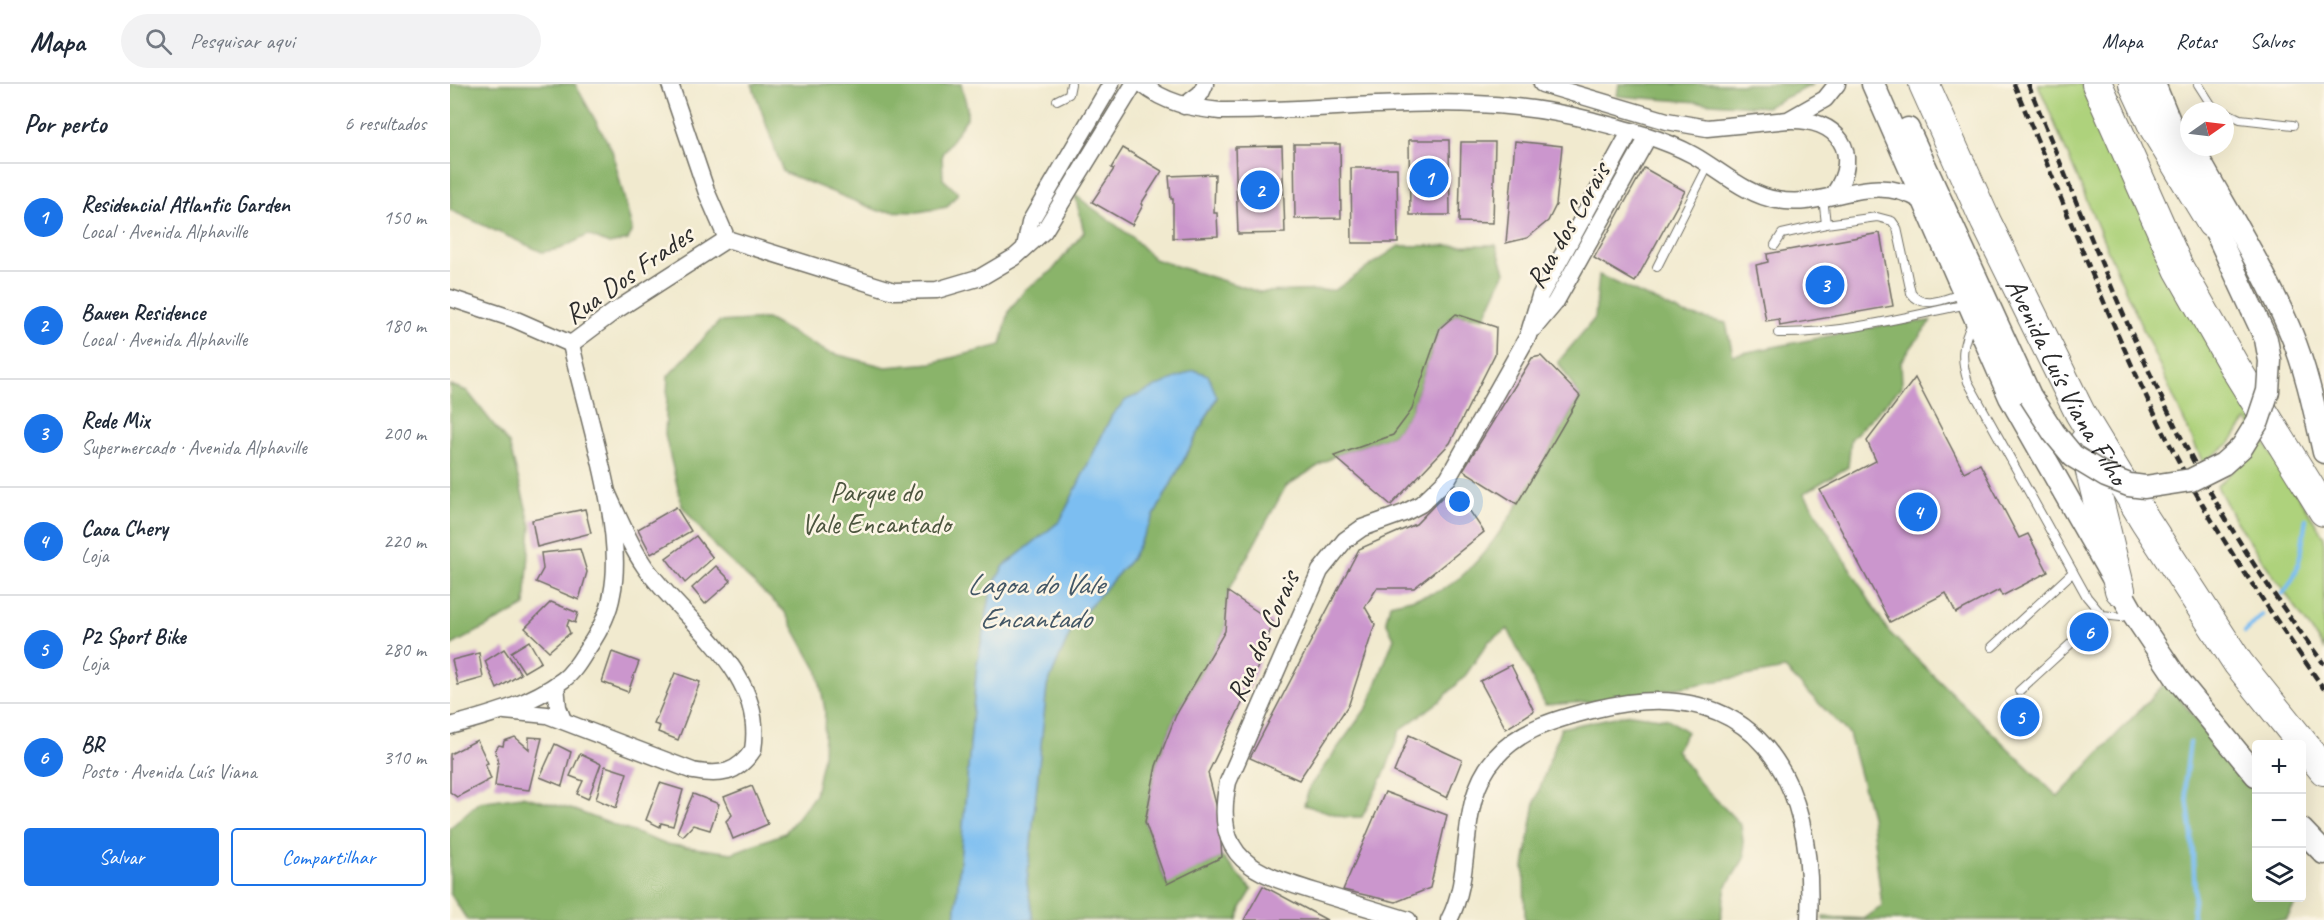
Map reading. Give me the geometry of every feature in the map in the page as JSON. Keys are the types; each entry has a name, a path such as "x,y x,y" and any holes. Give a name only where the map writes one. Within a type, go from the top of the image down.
{"highway":[{"name":"Avenida Luís Viana Filho","path":"1924,84 1986,222 2073,399 2145,520 2238,663 2315,761 2324,778"},
{"path":"2097,84 2180,269 2233,364 2324,511"},
{"path":"2134,84 2154,127 2212,223"},
{"path":"2073,399 2127,601"}],"main road":[{"name":"Avenida Luís Viana Filho","path":"1873,84 1922,201 2010,398 2127,601 2178,680 2252,770"},
{"path":"1888,84 2030,396 2054,434 2073,456 2106,476 2128,485 2145,487 2191,480 2223,464 2242,447 2258,421 2268,391 2270,361 2266,339 2212,223 2157,84"},
{"path":"2157,84 2180,126"},
{"path":"2197,156 2275,296 2292,335 2306,378 2324,452"},
{"path":"2306,835 2324,853"}],"street":[{"path":"670,84 707,193 727,239"},
{"path":"1060,188 1112,84"},
{"path":"1060,188 1134,84"},
{"path":"1142,84 1153,93 1184,106 1245,111 1484,103 1551,111 1648,137 1679,148 1739,184 1771,199 1792,201 1866,188 1888,188 1907,192 1922,201"},
{"path":"1184,106 1201,93 1205,84"},
{"path":"1542,84 1689,126 1731,127 1806,119 1822,126 1840,139 1848,160 1842,182 1828,195"},
{"path":"1788,120 1825,99 1837,84"},
{"name":"Rua dos Corais","path":"1528,336 1540,296 1630,132"},
{"name":"Rua dos Corais","path":"1408,920 1279,881 1255,870 1243,861 1228,836 1224,820 1224,801 1232,772 1320,571 1345,540 1362,528 1404,513 1421,504 1448,478 1528,336 1556,303 1648,137"},
{"name":"Rua Dos Frades","path":"450,726 505,711 556,685 578,664 599,631 612,596 615,579 615,550 606,490 571,344 615,311 727,239 894,291 937,290 981,277 1015,257 1025,247 1060,188"},
{"path":"1563,255 1578,263"},
{"path":"450,298 514,319 571,344"},
{"path":"505,711 531,712 563,720 693,771 711,775 736,770 753,750 754,719 738,675 645,567 606,490"},
{"path":"615,579 624,571 645,567"},
{"path":"556,685 558,707 563,720"},
{"path":"1449,920 1461,892 1474,795 1495,757 1527,732 1549,723 1615,705 1646,701 1702,705 1729,716 1751,732 1771,753 1787,779 1800,810 1810,872 1809,920"}],"lane":[{"path":"1057,100 1069,94 1071,84"},
{"path":"2198,84 2209,102"},
{"path":"2234,116 2240,119 2293,125"},
{"path":"1657,267 1709,165"},
{"path":"1826,224 1828,195"},
{"path":"1774,245 1782,234 1826,224 1886,218 1897,228 1911,293 1915,299 1929,303 1969,305"},
{"path":"1778,333 1821,332 1856,323 1969,305"},
{"path":"1969,305 1962,347 1962,364 1968,381 2087,597 2102,615 2121,617 2127,601"},
{"path":"1992,647 2073,572"},
{"path":"2019,691 2102,615"}],"green space":[{"path":"450,84 575,84 612,150 632,229 628,240 609,244 588,235 560,249 542,252 450,210"},
{"path":"752,84 961,84 967,107 967,118 942,154 943,179 958,193 947,207 918,212 879,211 783,172"},
{"path":"1619,84 1814,84 1766,107 1617,96"},
{"path":"2038,84 2081,84 2103,135 2264,442 2324,537 2324,649 2235,520 2217,486 2262,443 2247,420 2230,443 2203,463 2108,251"},
{"name":"Parque do Vale Encantado","path":"1075,195 1132,237 1154,259 1259,292 1335,290 1399,246 1496,245 1505,272 1484,318 1456,314 1440,328 1411,411 1393,435 1334,456 1286,486 1228,592 1225,631 1176,715 1156,766 1145,822 1166,883 1222,857 1252,890 1241,908 1238,920 1033,920 1027,883 1047,686 1074,624 1131,559 1217,398 1208,376 1112,415 1060,521 1004,566 992,587 977,664 955,920 467,920 450,893 450,828 479,802 522,796 574,810 665,844 732,853 785,833 815,795 823,756 825,710 818,672 784,611 716,548 682,506 665,435 668,376 719,322 767,319 827,352 886,367 932,363 1001,345 1009,311 1025,290 1052,271 1084,232"},
{"path":"1599,275 1684,314 1726,323 1733,355 1884,325 1931,321 1901,361 1902,386 1851,439 1848,467 1804,493 1888,631 2058,797 2166,682 2252,788 2252,902 2297,902 2286,920 1823,920 1823,917 1864,919 1882,906 1871,816 1849,734 1785,669 1603,701 1545,705 1508,629 1489,641 1465,676 1440,701 1400,730 1386,770 1362,817 1344,817 1304,805 1310,786 1368,706 1394,638 1386,621 1390,604 1439,591 1459,578 1499,533 1536,475 1580,397 1558,362 1595,318"},
{"path":"450,385 467,391 509,444 531,526 525,606 450,646"},
{"path":"1630,714 1668,719 1687,732 1676,750 1700,783 1741,825 1745,857 1726,887 1720,920 1525,920 1524,867 1535,802 1561,728"}],"water":[{"name":"Lagoa do Vale Encantado","path":"1194,370 1208,375 1217,397 1131,559 1074,624 1047,686 1027,883 1033,920 955,920 977,664 992,587 1004,566 1060,521 1112,415 1126,400"}],"building":[{"path":"1409,140 1449,140 1450,215 1410,215"},
{"path":"1515,141 1562,146 1556,205 1548,221 1527,238 1506,243"},
{"path":"1461,142 1495,142 1493,223 1459,222"},
{"path":"1294,144 1340,144 1341,218 1295,219"},
{"path":"1282,146 1285,233 1238,234 1235,147"},
{"path":"1123,148 1162,171 1141,204 1143,205 1132,225 1092,202 1114,169 1111,168"},
{"path":"1351,168 1397,168 1398,243 1352,243"},
{"path":"1644,168 1685,191 1635,282 1594,258"},
{"path":"1215,174 1214,213 1217,213 1218,236 1173,238 1173,199 1171,199 1169,176"},
{"path":"1880,233 1893,306 1780,326 1779,319 1766,321 1756,265 1768,262 1767,254"},
{"path":"1456,314 1496,327 1495,354 1450,443 1391,505 1334,456 1393,435 1411,411 1440,328"},
{"path":"1541,356 1580,396 1517,504 1463,470 1532,358"},
{"path":"1915,378 1964,472 1980,464 2019,538 2028,534 2048,572 2002,596 1999,590 1956,613 1946,593 1890,622 1820,490 1876,461 1867,441"},
{"path":"1453,486 1484,532 1414,588 1377,588 1365,607 1375,624 1349,704 1299,780 1250,758 1359,549 1416,524"},
{"path":"676,507 691,531 651,554 638,529"},
{"path":"585,509 591,533 537,547 532,520"},
{"path":"696,536 713,558 685,583 666,558"},
{"path":"580,549 587,572 579,600 536,582 543,569 541,553"},
{"path":"716,566 731,581 705,604 692,588"},
{"path":"1228,592 1273,622 1252,683 1208,773 1219,816 1222,857 1167,884 1145,822 1156,766 1176,715 1225,631"},
{"path":"551,602 578,613 575,623 569,620 567,626 570,633 549,651 525,628"},
{"path":"529,641 541,662 524,672 511,652"},
{"path":"504,649 521,674 497,689 485,661"},
{"path":"612,652 639,662 628,692 602,682"},
{"path":"479,653 483,678 458,685 452,660"},
{"path":"1511,665 1534,711 1506,729 1480,681"},
{"path":"675,673 700,682 678,740 658,732 660,726 654,724"},
{"path":"1409,735 1462,760 1447,798 1394,772"},
{"path":"515,737 529,749 529,737 542,738 529,790 495,786 498,762 495,750 499,745 503,746 504,741"},
{"path":"477,740 488,763 485,764 491,779 457,797 450,792 450,754"},
{"path":"555,744 571,752 562,786 540,777"},
{"path":"580,754 601,764 588,799 577,794 583,781 570,776"},
{"path":"605,766 627,773 616,808 596,799"},
{"path":"660,783 683,790 673,826 661,823 660,827 646,820"},
{"path":"752,786 768,824 733,839 726,821 732,815 724,797"},
{"path":"1385,792 1447,815 1430,888 1396,902 1343,890"},
{"path":"693,794 719,804 710,830 693,825 683,836 677,832"},
{"path":"1263,886 1327,920 1244,920"}],"waterway":[{"path":"2282,594 2289,586 2297,568 2306,519"},
{"path":"2245,632 2262,615"},
{"path":"2190,742 2185,781 2192,837 2195,892 2192,920"}],"railway":[{"path":"2014,84 2122,344 2171,446 2227,545 2324,689"},
{"path":"2028,84 2112,288 2181,438 2248,555 2324,664"}],"place":[{"name":"Residencial Atlantic Garden","path":"1429,178"},
{"name":"Bauen Residence","path":"1260,190"},
{"name":"Rede Mix","path":"1825,285"},
{"name":"Caoa Chery","path":"1918,512"},
{"name":"BR","path":"2089,632"},
{"name":"P2 Sport Bike","path":"2020,717"}]}
